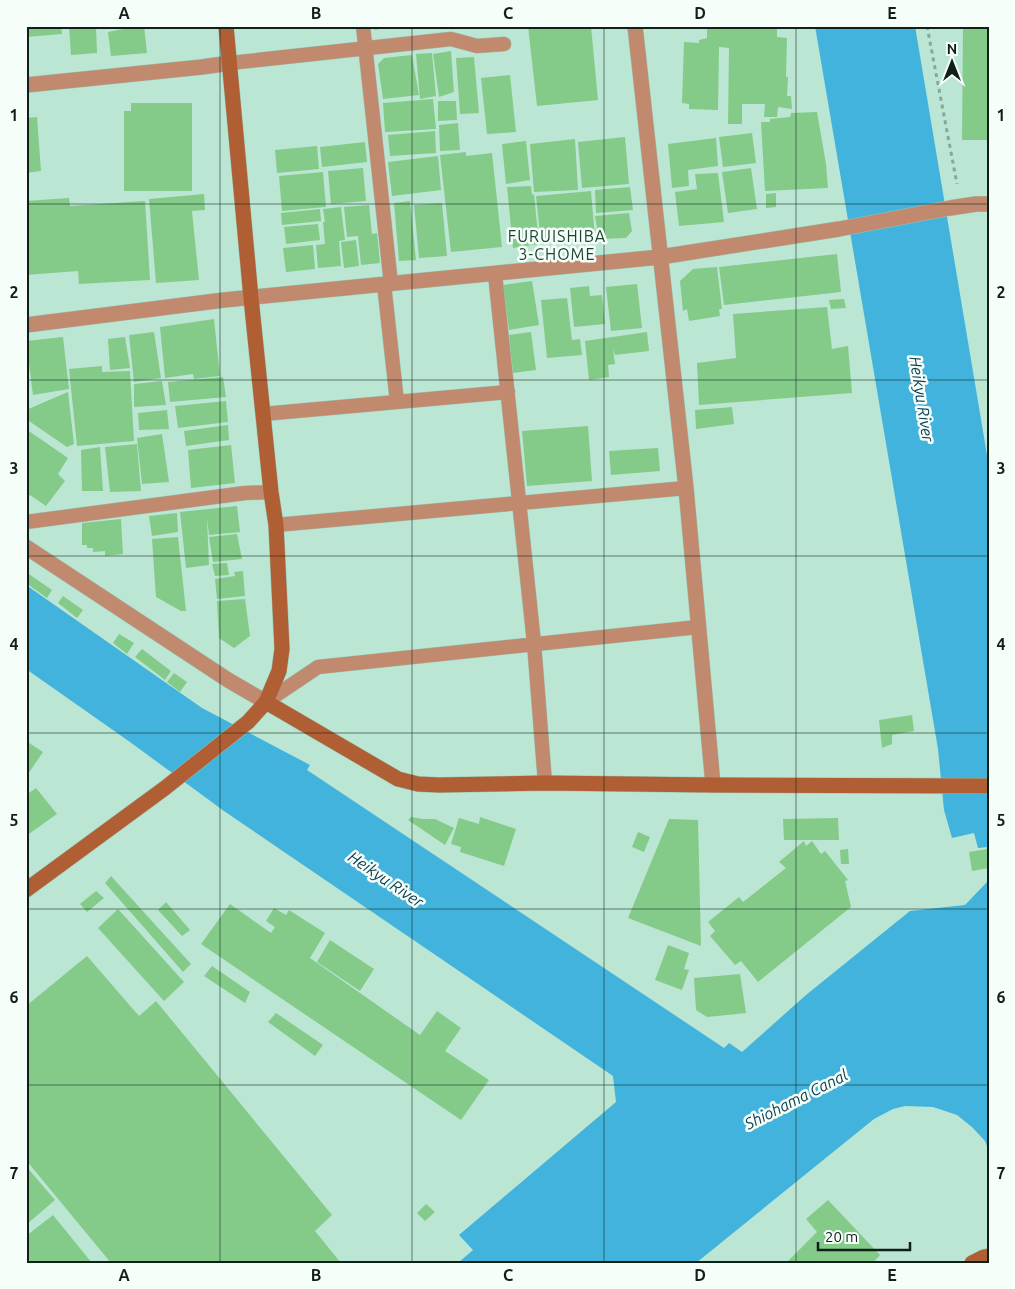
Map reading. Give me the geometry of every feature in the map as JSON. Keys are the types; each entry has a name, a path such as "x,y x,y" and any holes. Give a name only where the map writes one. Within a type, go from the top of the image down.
{"street":[{"path":"26,890 165,788 248,722 266,702 279,671 282,649 276,525 251,298 226,26"},
{"path":"635,26 686,488 713,785"},
{"path":"26,85 202,68 230,63"},
{"path":"26,325 251,298 660,257 839,229 950,208 989,204"},
{"path":"26,547 228,680 398,779 418,784 989,786"}],"lane":[{"path":"363,26 388,284 397,402"},
{"path":"230,63 450,39 477,46 504,44"},
{"path":"495,274 534,644 545,783"},
{"path":"264,414 508,392"},
{"path":"276,525 686,488"},
{"path":"26,522 272,492"},
{"path":"266,702 318,667 698,626"}],"path":[{"path":"927,26 958,190"}],"water":[{"name":"Heikyu River","path":"815,26 915,26 989,467 989,847 978,848 974,833 952,838 944,810 938,749"},
{"path":"26,585 202,708 310,765 307,770 724,1048 729,1043 742,1052 806,995 910,911 965,905 987,882 989,875 989,1151 985,1141 957,1115 933,1107 905,1106 893,1109 874,1119 696,1263 458,1263 473,1250 459,1235 616,1102 613,1076 224,811 26,669"}],"building":[{"path":"26,26 61,26 62,34 26,37"},
{"path":"69,26 96,26 97,53 71,55"},
{"path":"122,26 144,26 147,53 111,56 108,32 123,29"},
{"path":"375,26 388,26 388,27 375,30"},
{"path":"528,26 591,26 598,100 537,106"},
{"path":"707,26 777,26 777,37 787,38 787,96 791,96 792,109 778,107 777,117 764,117 765,104 742,104 742,124 728,124 729,48 719,47 718,110 689,109 689,104 682,103 684,42 699,43 699,40 707,38"},
{"path":"963,26 989,26 989,140 962,140"},
{"path":"451,51 454,92 439,97 433,54"},
{"path":"432,53 436,96 420,99 416,54"},
{"path":"412,55 419,95 383,99 378,64 384,58"},
{"path":"474,57 479,113 460,114 456,58"},
{"path":"510,75 516,132 487,134 481,78"},
{"path":"433,99 436,129 385,132 383,103"},
{"path":"438,101 456,101 457,120 438,121"},
{"path":"131,103 192,103 192,191 124,191 124,111 131,111"},
{"path":"817,112 828,188 765,191 761,122 770,122 770,119 790,117 791,113"},
{"path":"37,117 41,171 26,173 26,118"},
{"path":"458,123 460,150 440,151 439,125"},
{"path":"435,131 436,153 390,156 388,135"},
{"path":"752,133 756,163 723,167 719,137"},
{"path":"625,137 629,184 582,188 578,142"},
{"path":"716,138 718,166 688,170 689,186 672,188 668,144"},
{"path":"575,139 578,190 534,192 530,144"},
{"path":"526,141 530,180 506,184 502,144"},
{"path":"365,142 367,162 322,167 320,147"},
{"path":"317,146 319,169 277,173 275,150"},
{"path":"466,152 466,156 492,153 502,247 451,252 440,155"},
{"path":"438,156 441,190 392,196 388,162"},
{"path":"363,168 366,201 331,204 328,171"},
{"path":"751,168 757,209 728,213 722,172"},
{"path":"323,172 326,207 282,211 279,176"},
{"path":"718,173 724,222 679,226 675,192 697,189 695,174"},
{"path":"531,186 532,195 534,194 539,244 513,248 507,187"},
{"path":"630,187 633,210 596,213 595,190"},
{"path":"591,191 595,238 541,243 536,196"},
{"path":"776,193 776,207 766,208 766,194"},
{"path":"204,194 205,210 192,211 199,280 156,283 149,199"},
{"path":"69,198 70,206 145,201 150,280 79,284 78,271 26,275 26,201"},
{"path":"410,201 416,260 399,261 394,203"},
{"path":"442,203 447,256 419,258 414,205"},
{"path":"369,205 372,234 377,233 380,263 361,265 358,236 347,237 344,207"},
{"path":"341,207 345,240 339,241 341,266 318,268 316,245 325,244 323,209"},
{"path":"320,209 321,221 282,225 281,213"},
{"path":"629,213 632,231 626,238 599,239 595,216"},
{"path":"318,224 320,240 286,244 284,227"},
{"path":"356,240 359,266 344,268 341,242"},
{"path":"313,245 315,269 286,272 283,248"},
{"path":"837,254 841,292 724,305 719,267"},
{"path":"717,267 722,309 719,309 720,316 689,321 687,309 683,311 680,281 693,269"},
{"path":"532,281 539,325 509,330 503,285"},
{"path":"637,284 642,328 611,331 606,287"},
{"path":"589,286 590,296 602,295 605,324 574,327 570,288"},
{"path":"567,298 572,340 580,339 582,355 547,358 541,300"},
{"path":"844,299 846,308 831,309 829,300"},
{"path":"827,307 832,349 848,346 852,393 699,405 697,363 736,358 733,314"},
{"path":"214,319 220,376 194,379 193,374 165,378 160,327"},
{"path":"154,332 161,378 134,382 129,335"},
{"path":"531,332 536,370 513,373 509,335"},
{"path":"647,332 649,351 615,355 613,349 615,364 608,365 609,377 589,380 585,341"},
{"path":"63,337 69,389 33,395 26,341"},
{"path":"125,337 130,368 110,370 108,339"},
{"path":"102,366 102,372 130,371 134,441 77,446 69,369"},
{"path":"223,377 226,397 170,402 168,382"},
{"path":"162,381 166,405 134,407 134,384"},
{"path":"68,392 74,444 67,447 26,419 26,410"},
{"path":"226,401 228,422 178,428 175,406"},
{"path":"732,407 734,424 696,429 695,410"},
{"path":"167,410 169,429 139,430 138,413"},
{"path":"228,425 229,440 186,446 184,431"},
{"path":"588,426 592,481 527,486 522,431"},
{"path":"26,429 68,458 58,474 65,481 46,506 30,495 26,499"},
{"path":"162,434 169,482 142,484 137,438"},
{"path":"137,444 141,491 110,492 105,447"},
{"path":"231,445 235,483 191,488 188,450"},
{"path":"100,447 103,491 82,491 81,450"},
{"path":"658,448 660,471 611,475 609,451"},
{"path":"237,506 240,532 209,535 207,518 209,565 186,568 180,512"},
{"path":"177,513 178,532 152,536 149,516"},
{"path":"121,519 123,554 105,556 105,551 93,552 93,548 87,548 87,545 82,545 82,523"},
{"path":"237,534 242,559 213,562 209,537"},
{"path":"178,537 186,611 181,611 156,597 152,539"},
{"path":"227,563 229,575 215,576 212,564"},
{"path":"243,571 245,596 217,599 215,579 235,576 234,572"},
{"path":"26,572 52,590 47,598 26,583"},
{"path":"63,596 83,610 77,618 58,603"},
{"path":"245,599 250,636 234,648 219,638 217,601"},
{"path":"119,634 134,643 127,654 113,643"},
{"path":"142,649 171,671 165,680 135,657"},
{"path":"174,673 187,682 180,692 167,682"},
{"path":"912,715 914,731 892,735 892,744 882,748 879,720"},
{"path":"26,741 43,752 26,777"},
{"path":"36,788 57,814 26,836 26,795"},
{"path":"411,817 435,819 454,828 445,845 408,820"},
{"path":"480,817 516,829 504,866 460,852 461,847 451,844 459,818 479,824"},
{"path":"838,818 839,840 784,840 783,819"},
{"path":"669,819 698,820 701,946 628,918"},
{"path":"638,832 650,837 644,852 632,847"},
{"path":"804,841 806,846 812,841 821,854 825,851 848,880 845,881 851,907 758,982 741,961 735,965 710,936 715,931 708,922 739,897 743,902 786,868 779,862"},
{"path":"848,849 849,864 841,864 840,850"},
{"path":"987,849 989,868 972,871 969,852"},
{"path":"111,876 191,964 183,972 105,883"},
{"path":"96,891 104,898 87,912 80,904"},
{"path":"166,902 190,930 182,936 158,910"},
{"path":"230,904 271,933 275,927 266,921 274,908 286,915 289,910 325,933 310,958 420,1035 437,1011 461,1028 445,1051 489,1080 461,1120 201,944"},
{"path":"118,909 184,982 164,1001 98,928"},
{"path":"330,940 374,969 360,991 317,962"},
{"path":"668,945 689,953 684,969 689,970 682,990 655,980"},
{"path":"87,956 139,1016 156,1001 332,1215 315,1231 341,1263 111,1263 26,1160 26,1006"},
{"path":"212,966 250,992 245,1003 204,976"},
{"path":"740,974 746,1013 707,1017 696,1010 694,978"},
{"path":"276,1013 323,1045 315,1056 268,1022"},
{"path":"26,1166 55,1200 26,1225"},
{"path":"828,1200 880,1255 873,1263 786,1263 817,1232 806,1219"},
{"path":"426,1204 435,1212 425,1221 417,1213"},
{"path":"53,1215 92,1263 26,1263 26,1236"}],"district":[{"name":"FURUISHIBA 3-CHOME","path":"557,245"}],"water label":[{"name":"Shiohama Canal","path":"796,1099"}]}
